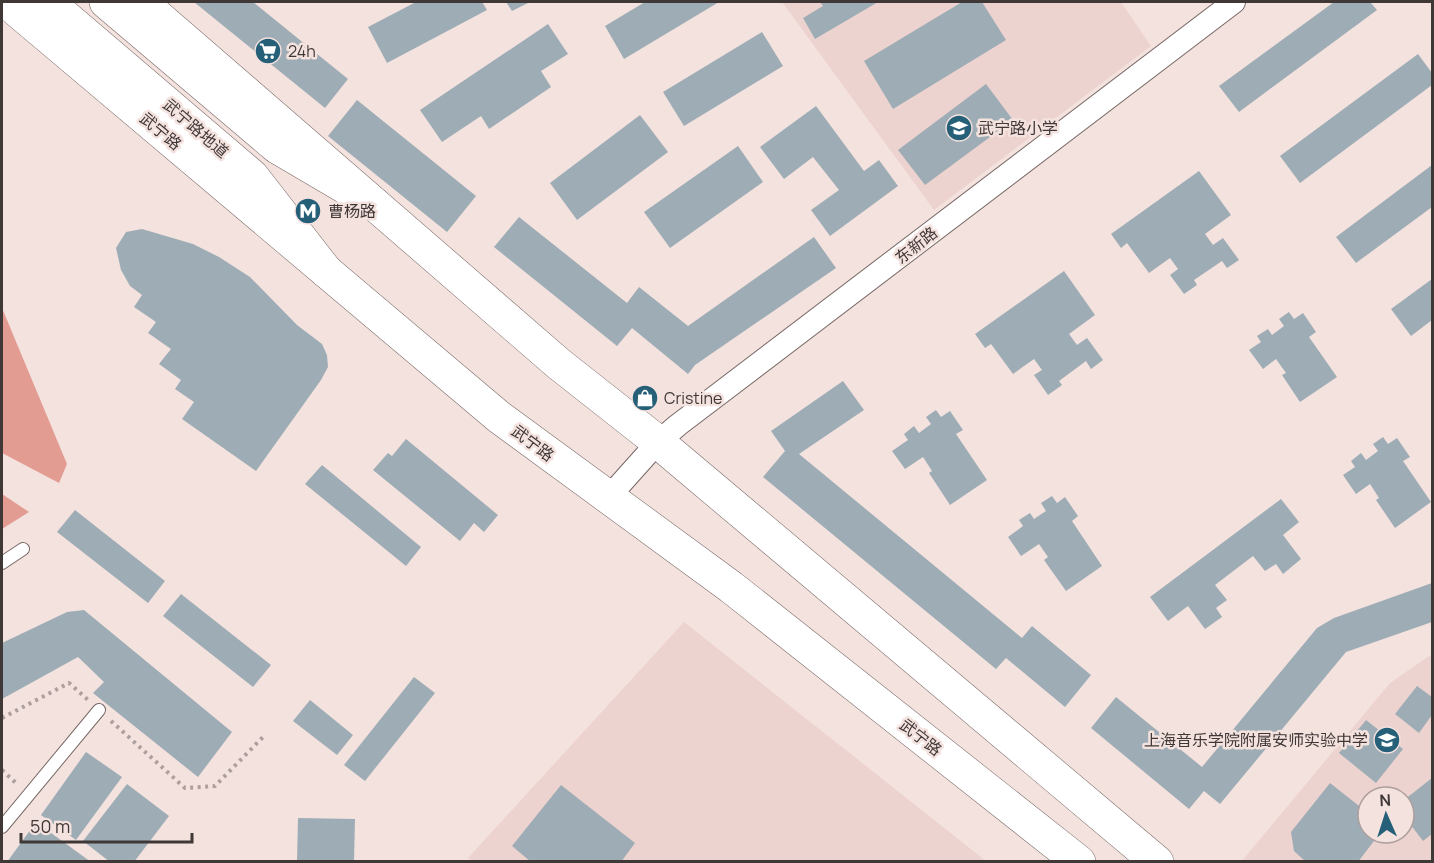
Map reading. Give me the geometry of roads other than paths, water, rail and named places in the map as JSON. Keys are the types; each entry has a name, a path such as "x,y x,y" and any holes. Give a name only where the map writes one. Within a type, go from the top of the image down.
{"main road":[{"name":"武宁路","path":"7,2 499,417 607,499 731,587 1079,861"},
{"name":"武宁路地道","path":"48,2 252,176 326,271"},
{"path":"106,2 277,147 374,204"},
{"path":"141,2 559,364 658,442 1157,861"}],"street":[{"name":"东新路","path":"607,499 658,442 1234,2"}],"lane":[{"path":"2,563 23,549"},
{"path":"2,827 99,710"}],"place":[{"name":"24h","path":"268,51"},
{"name":"武宁路小学","path":"959,128"},
{"name":"曹杨路","path":"308,211"},
{"name":"Cristine","path":"645,398"},
{"name":"上海音乐学院附属安师实验中学","path":"1387,740"}]}
